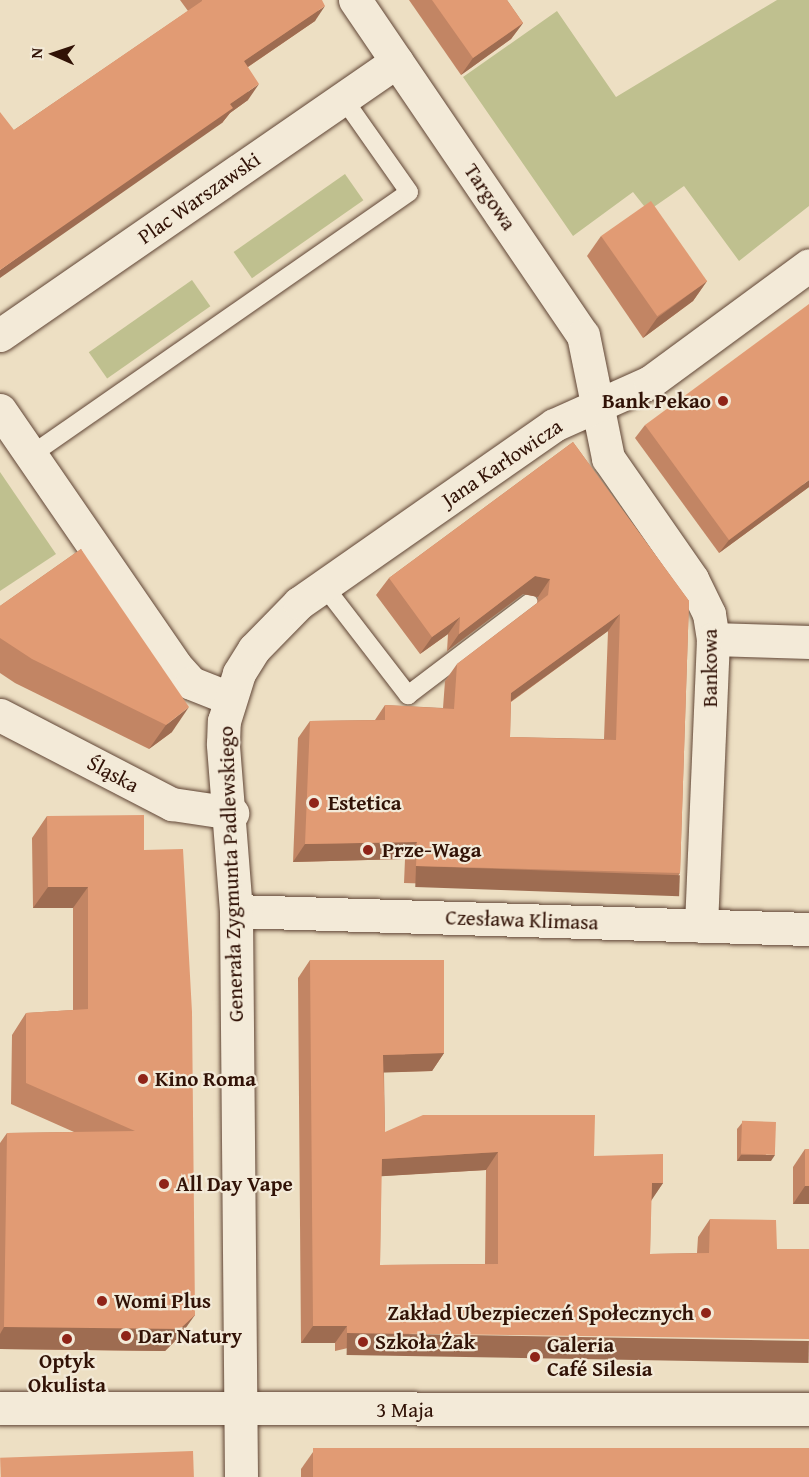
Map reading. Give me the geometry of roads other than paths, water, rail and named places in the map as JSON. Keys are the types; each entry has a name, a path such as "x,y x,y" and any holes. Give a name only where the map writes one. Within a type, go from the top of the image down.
{"street":[{"name":"Targowa","path":"355,0 583,335 598,405"},
{"name":"Plac Warszawski","path":"0,335 397,61"},
{"name":"Jana Karłowicza","path":"229,698 254,649 324,586 554,425 650,382 809,265"},
{"name":"Bankowa","path":"598,405 608,458 692,579 713,639 701,926"},
{"path":"0,410 174,665 190,683 229,698"},
{"path":"713,639 809,642"},
{"name":"Generała Zygmunta Padlewskiego","path":"229,698 223,744 232,813 236,911 242,1477"},
{"name":"Śląska","path":"0,715 172,804 232,813"},
{"name":"Czesława Klimasa","path":"236,911 809,929"},
{"name":"3 Maja","path":"0,1408 809,1409"}],"lane":[{"path":"31,455 409,192 343,98"},
{"path":"324,586 408,695 529,603"}],"place":[{"name":"Bank Pekao","path":"723,401"},
{"name":"Estetica","path":"314,803"},
{"name":"Prze-Waga","path":"368,850"},
{"name":"Kino Roma","path":"143,1079"},
{"name":"All Day Vape","path":"164,1184"},
{"name":"Womi Plus","path":"102,1301"},
{"name":"Zakład Ubezpieczeń Społecznych","path":"706,1313"},
{"name":"Dar Natury","path":"126,1336"},
{"name":"Optyk Okulista","path":"67,1339"},
{"name":"Szkoła Żak","path":"363,1342"},
{"name":"Galeria Café Silesia","path":"535,1357"}]}
